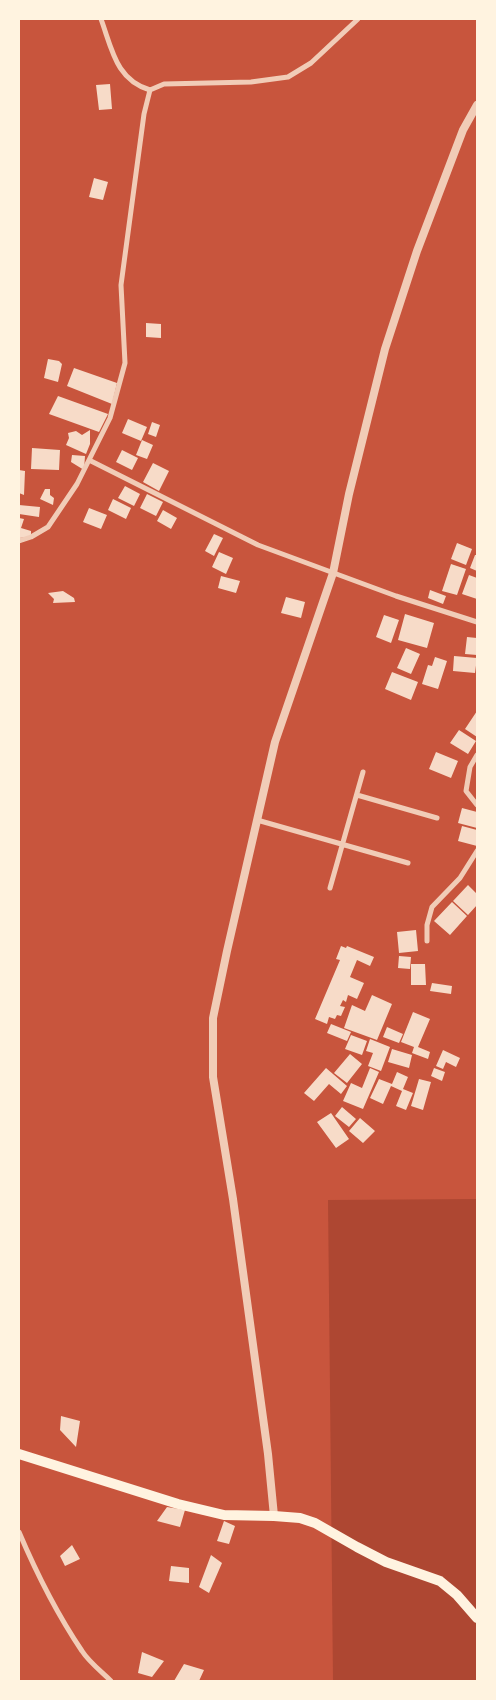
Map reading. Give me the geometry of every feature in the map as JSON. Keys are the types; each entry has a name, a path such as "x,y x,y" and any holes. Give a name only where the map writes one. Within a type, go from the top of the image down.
{"main road":[{"path":"19,1454 178,1504 224,1514 300,1518 316,1523 386,1562 440,1581 457,1595 477,1618"}],"street":[{"path":"101,19 121,71 130,80 150,90 164,84 251,82 288,77 311,63 358,19"},
{"path":"19,541 31,537 48,527 77,484 110,418 124,363 121,285 144,114 150,90"},
{"path":"274,1516 267,1444 235,1209 213,1077 213,1018 275,742 333,573 349,494 385,349 421,242 463,130 477,106"},
{"path":"89,460 258,545 396,596 477,622"},
{"path":"477,755 470,767 466,792 477,805"},
{"path":"330,888 363,772"},
{"path":"357,795 437,818"},
{"path":"258,820 408,863"},
{"path":"427,941 427,924 432,907 460,878 477,851"},
{"path":"19,1532 47,1591 83,1653 111,1681"}],"shaded area":[{"path":"477,1199 477,1681 333,1681 328,1200"}],"building":[{"path":"110,84 112,109 99,110 96,85"},
{"path":"94,178 108,182 103,200 89,197"},
{"path":"146,323 161,324 161,338 146,337"},
{"path":"48,359 59,361 62,364 58,382 44,378"},
{"path":"74,368 117,383 112,404 67,386"},
{"path":"58,396 108,414 99,432 49,414"},
{"path":"128,419 147,427 141,441 122,433"},
{"path":"152,422 160,425 156,437 148,434"},
{"path":"90,430 90,444 86,454 66,445 69,438 68,433 76,431 82,435"},
{"path":"142,440 153,445 147,459 136,455"},
{"path":"32,448 60,450 59,470 31,469"},
{"path":"122,450 138,458 132,470 116,462"},
{"path":"72,455 85,456 84,470 71,462"},
{"path":"153,463 169,471 159,491 143,482"},
{"path":"19,470 25,471 24,495 19,493"},
{"path":"125,486 140,494 134,506 118,498"},
{"path":"45,489 50,489 50,495 54,498 53,505 40,499"},
{"path":"147,494 163,502 156,516 140,508"},
{"path":"113,499 131,508 126,519 108,510"},
{"path":"19,505 40,507 39,517 19,514"},
{"path":"89,508 107,515 101,529 83,522"},
{"path":"163,510 177,518 171,529 157,521"},
{"path":"19,518 24,519 21,528 31,531 31,537 19,538"},
{"path":"214,534 223,538 214,556 205,551"},
{"path":"457,543 472,549 466,565 451,559"},
{"path":"219,552 233,558 226,574 212,567"},
{"path":"475,555 477,555 477,571 470,568"},
{"path":"451,564 466,569 457,595 442,591"},
{"path":"469,575 477,578 477,599 462,594"},
{"path":"221,576 240,581 236,593 218,588"},
{"path":"430,590 446,596 443,604 428,598"},
{"path":"63,591 74,598 75,602 53,603 54,599 48,593"},
{"path":"286,597 305,602 301,618 281,613"},
{"path":"405,614 434,623 427,648 398,640"},
{"path":"384,615 399,620 391,643 376,637"},
{"path":"467,637 477,638 477,655 465,654"},
{"path":"406,648 420,654 411,674 397,668"},
{"path":"454,656 477,658 475,673 453,671"},
{"path":"435,657 447,661 438,689 422,684 428,665 432,666"},
{"path":"392,672 418,682 411,700 385,689"},
{"path":"477,711 477,737 465,729"},
{"path":"459,730 476,741 468,754 450,743"},
{"path":"436,752 458,761 451,778 429,769"},
{"path":"462,808 477,812 477,828 458,823"},
{"path":"462,826 477,830 477,846 458,841"},
{"path":"468,885 477,894 477,905 468,915 453,901"},
{"path":"452,902 467,916 450,935 434,921"},
{"path":"416,930 418,951 399,953 397,932"},
{"path":"341,946 346,948 347,946 374,957 370,966 357,960 350,977 364,983 357,999 348,995 346,1002 343,1000 340,1006 345,1007 341,1016 337,1015 335,1019 329,1017 327,1024 315,1019 340,960 336,959"},
{"path":"399,956 411,957 410,969 398,968"},
{"path":"411,964 425,964 426,985 411,985"},
{"path":"432,983 452,986 451,994 430,991"},
{"path":"372,995 392,1004 377,1040 344,1028 352,1005 365,1011"},
{"path":"413,1012 430,1019 418,1047 430,1052 428,1059 412,1053 414,1047 401,1042"},
{"path":"331,1024 351,1032 347,1041 327,1033"},
{"path":"387,1027 403,1034 399,1043 383,1037"},
{"path":"351,1035 367,1041 362,1055 345,1049"},
{"path":"370,1039 390,1047 381,1071 368,1066 373,1053 366,1051"},
{"path":"392,1049 412,1055 409,1068 388,1062"},
{"path":"443,1050 460,1058 456,1067 446,1062 443,1069 436,1066"},
{"path":"350,1054 362,1064 347,1083 334,1073"},
{"path":"326,1068 347,1086 341,1094 329,1084 314,1101 304,1093"},
{"path":"370,1068 379,1072 363,1109 343,1101 351,1083 362,1088"},
{"path":"434,1068 445,1072 442,1081 431,1076"},
{"path":"397,1072 408,1077 403,1089 413,1093 406,1110 396,1106 402,1091 391,1086 383,1104 370,1098 379,1079 392,1084"},
{"path":"419,1079 431,1082 423,1110 411,1106"},
{"path":"342,1107 356,1119 349,1127 335,1116"},
{"path":"331,1113 349,1139 336,1148 317,1122"},
{"path":"360,1118 375,1131 363,1143 349,1131"},
{"path":"61,1416 80,1421 76,1447 60,1430"},
{"path":"167,1507 185,1510 180,1527 157,1521"},
{"path":"224,1521 235,1526 229,1544 217,1541"},
{"path":"72,1545 80,1559 65,1566 60,1556"},
{"path":"211,1555 222,1563 209,1593 199,1587"},
{"path":"171,1566 189,1568 189,1583 169,1581"},
{"path":"142,1652 164,1661 152,1677 138,1673"},
{"path":"184,1664 204,1670 199,1681 174,1681"}]}
